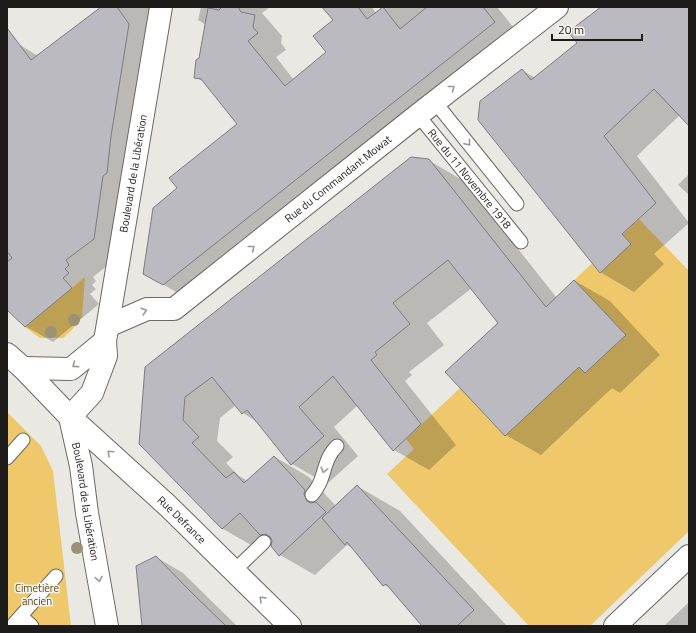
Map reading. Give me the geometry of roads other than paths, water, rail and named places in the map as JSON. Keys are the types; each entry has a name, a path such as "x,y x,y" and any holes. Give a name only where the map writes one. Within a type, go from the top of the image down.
{"street":[{"name":"Boulevard de la Libération","path":"107,626 87,513 81,466 70,417 92,393 106,356 107,334 161,7"},
{"name":"Rue du Commandant Mowat","path":"107,334 147,309 174,309 418,115 557,7"},
{"path":"15,361 71,370 107,334"},
{"name":"Rue Defrance","path":"15,361 70,417 168,506 290,626"},
{"path":"615,626 689,556"}],"lane":[{"path":"435,102 517,204"},
{"name":"Rue du 11 Novembre 1918","path":"418,115 521,242"},
{"path":"7,458 23,440"},
{"path":"312,495 320,484 327,461 337,446"},
{"path":"234,571 264,542"},
{"path":"12,626 56,576"},
{"path":"21,616 32,626"}],"park label":[{"name":"Cimetière ancien","path":"37,594"}]}
